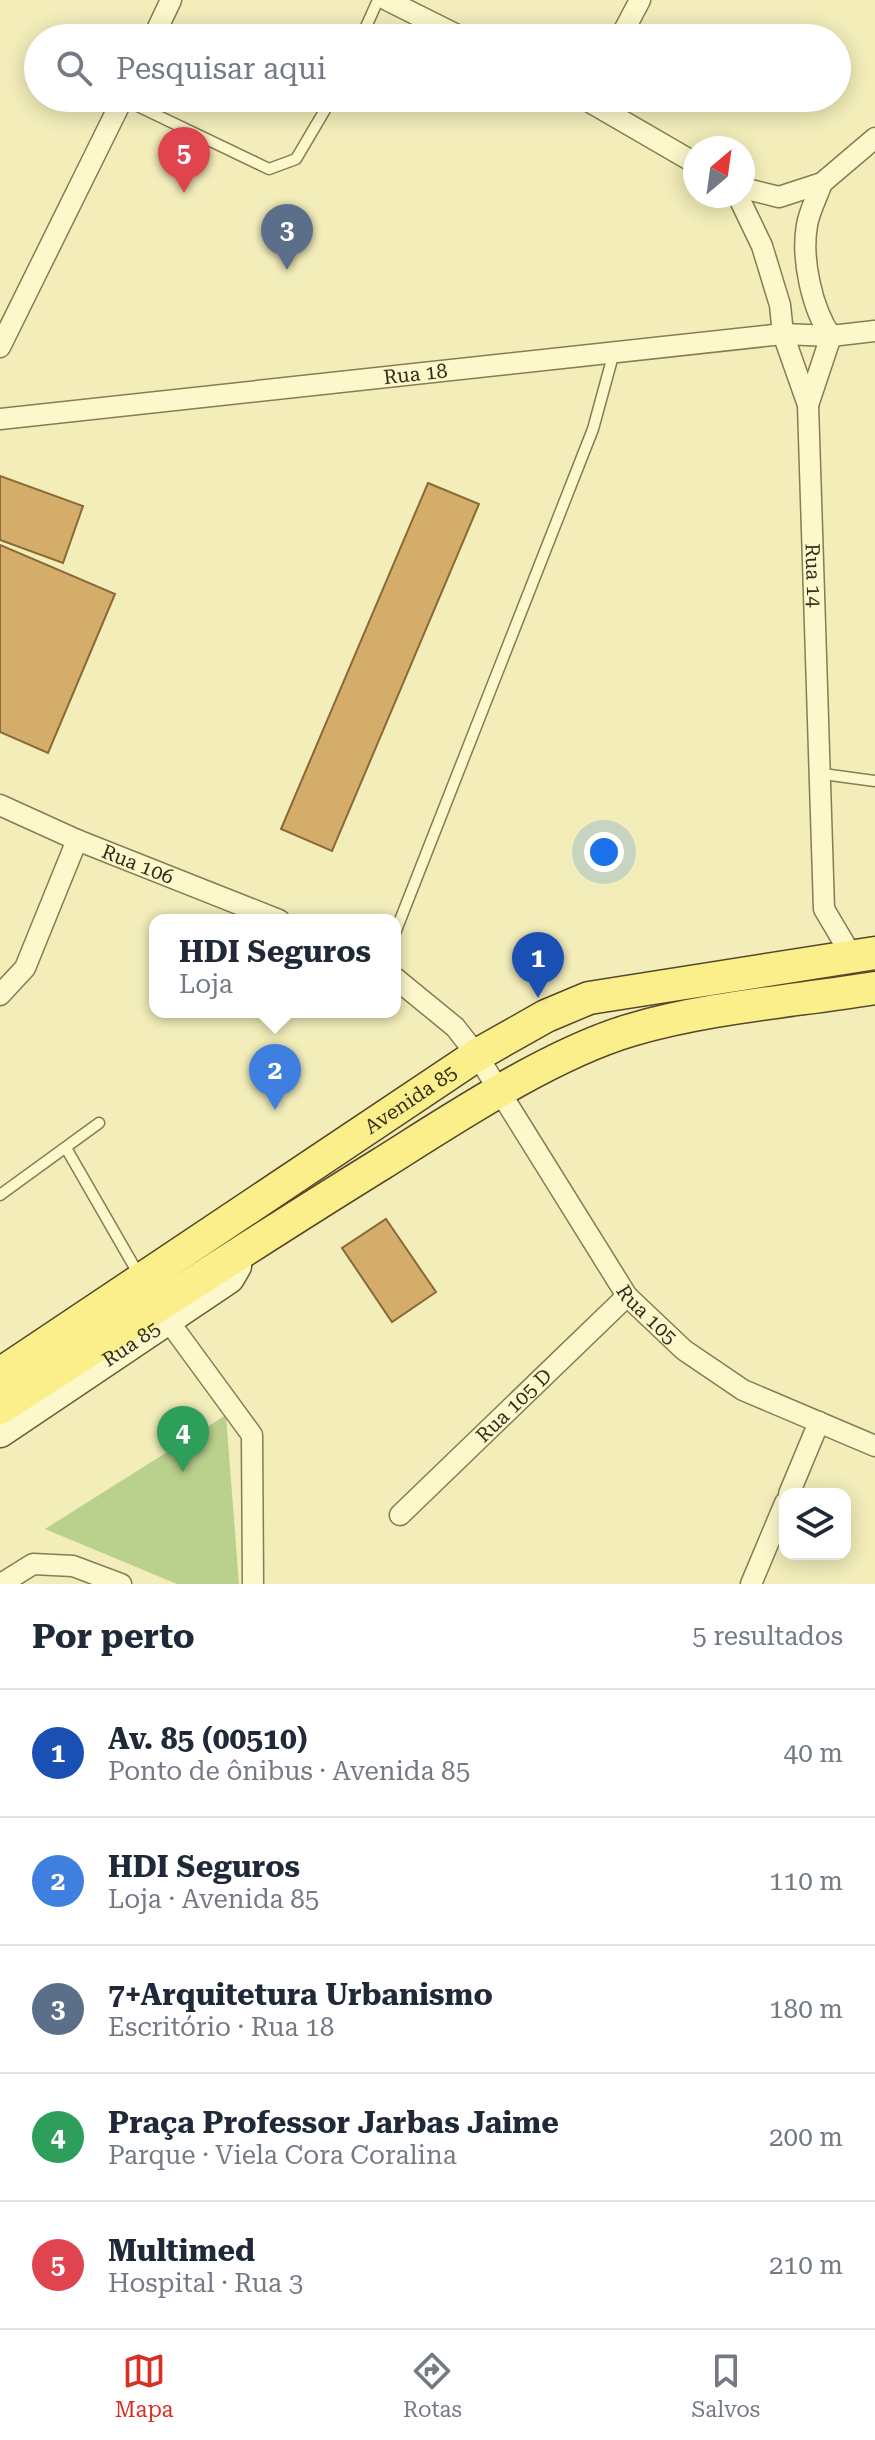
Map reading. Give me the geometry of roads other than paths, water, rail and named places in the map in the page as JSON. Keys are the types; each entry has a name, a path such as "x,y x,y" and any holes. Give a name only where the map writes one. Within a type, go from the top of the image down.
{"main road":[{"name":"Avenida 85","path":"0,1408 243,1232 477,1055 546,1016 589,998 864,956"},
{"name":"Avenida 85","path":"0,1374 243,1232 558,1060 629,1030 682,1018 875,988"},
{"path":"0,1355 200,1228 243,1232"},
{"name":"Rua 85","path":"0,1432 229,1278 243,1232"}],"street":[{"path":"160,24 171,0"},
{"path":"387,0 435,24"},
{"path":"627,24 640,0"},
{"path":"0,347 116,112"},
{"path":"607,112 683,156"},
{"path":"755,191 779,197 822,183 875,138"},
{"path":"808,405 831,336 818,317 808,263 807,226 822,183"},
{"name":"Rua 14","path":"744,208 762,246 780,305 783,334 808,405 823,774 824,909 864,956"},
{"name":"Rua 18","path":"0,419 783,334 831,336 875,331"},
{"name":"Rua 106","path":"0,805 77,840 264,914"},
{"path":"0,995 25,968 77,840"},
{"path":"401,983 455,1027 477,1055 500,1094"},
{"name":"Rua 105","path":"500,1094 627,1296 684,1350 743,1390 875,1446"},
{"name":"Rua 105 D","path":"400,1515 627,1296"},
{"path":"167,1319 252,1435 253,1584"},
{"path":"792,1488 819,1422"},
{"path":"751,1584 779,1517"},
{"path":"1,1584 33,1564 73,1566 121,1584"}],"lane":[{"path":"367,24 378,0"},
{"path":"152,112 269,169 296,159 324,112"},
{"path":"401,918 593,429 614,352"},
{"path":"823,774 875,781"},
{"path":"0,1195 99,1123"},
{"path":"66,1148 135,1268"}],"place":[{"name":"Multimed","path":"184,193"},
{"name":"7+Arquitetura Urbanismo","path":"287,270"},
{"name":"Av. 85 (00510)","path":"538,998"},
{"name":"HDI Seguros","path":"275,1110"},
{"name":"Praça Professor Jarbas Jaime","path":"183,1472"}]}
